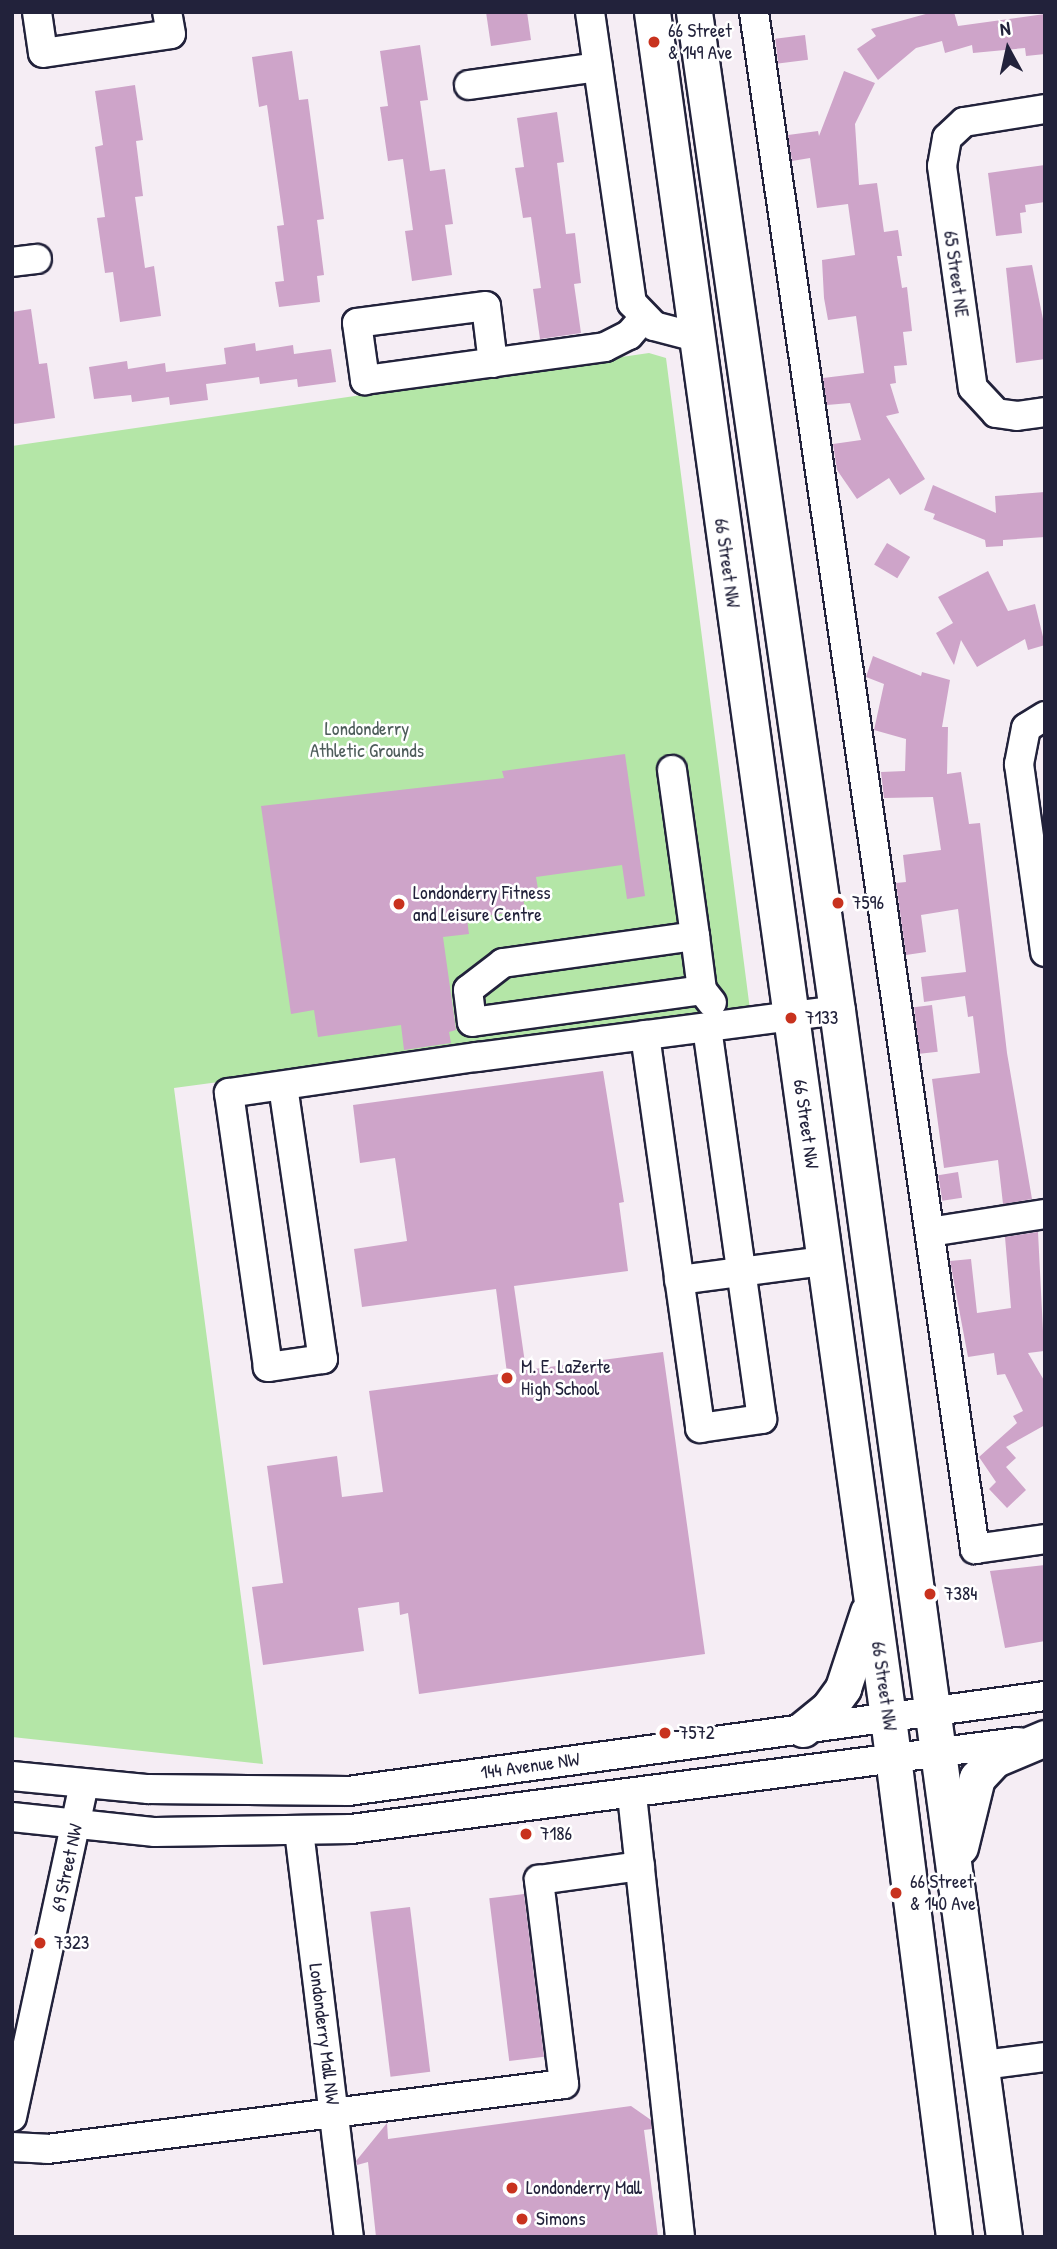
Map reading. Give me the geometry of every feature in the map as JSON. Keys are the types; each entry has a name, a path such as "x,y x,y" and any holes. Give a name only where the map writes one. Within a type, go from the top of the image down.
{"main road":[{"name":"66 Street NW","path":"652,12 872,1598 954,2237"},
{"path":"694,12 837,1010 955,1878 984,2065 1004,2237"},
{"path":"803,1729 828,1709 843,1688 872,1598"},
{"path":"955,1878 977,1778 995,1759 1045,1738"}],"street":[{"path":"37,12 43,53 171,34 167,12"},
{"path":"590,12 628,290 643,319 696,337"},
{"path":"754,12 975,1549 1045,1539"},
{"path":"469,85 598,67"},
{"name":"65 Street NE","path":"1045,108 974,118 947,138 942,166 971,380 986,407 1017,416 1045,412"},
{"path":"493,363 486,306 357,323 365,380 493,363 605,347 629,335 643,319"},
{"path":"1035,722 1018,764 1045,952"},
{"path":"645,1035 700,1428 762,1419 741,1272 718,1026 702,990 672,770"},
{"path":"477,1057 468,990 503,962 695,936"},
{"path":"472,1022 702,990"},
{"path":"283,1086 323,1359 268,1367 229,1093 477,1057 837,1010"},
{"path":"930,1232 1045,1214"},
{"path":"679,1280 824,1261"},
{"name":"144 Avenue NW","path":"12,1776 84,1784 226,1792 348,1791 1045,1696"},
{"name":"144 Avenue NW","path":"12,1817 76,1827 215,1833 299,1831 632,1795 1045,1738"},
{"name":"69 Street NW","path":"12,2117 84,1784"},
{"path":"632,1795 680,2237"},
{"name":"Londonderry Mall NW","path":"299,1831 349,2237"},
{"path":"12,2147 37,2150 334,2115 564,2084 539,1880 639,1867"},
{"path":"984,2065 1045,2057"}],"green space":[{"name":"Londonderry Athletic Grounds","path":"649,353 666,358 753,1033 320,1093 263,1076 174,1088 263,1764 12,1737 12,446"}],"building":[{"path":"486,12 527,12 531,40 491,46"},
{"path":"933,12 954,12 958,26 1045,14 1045,54 1026,56 1025,48 973,53 972,45 945,53 942,41 916,48 878,80 857,49 876,36 871,29"},
{"path":"805,35 808,60 778,63 775,39"},
{"path":"420,45 428,100 420,101 430,171 445,169 453,224 445,225 452,275 412,281 405,231 413,230 403,159 388,161 380,107 388,106 380,51"},
{"path":"292,51 299,100 308,99 324,219 317,220 324,275 317,276 320,302 279,307 275,282 284,281 277,226 284,225 267,105 259,107 252,57"},
{"path":"844,71 875,83 855,124 859,185 877,183 884,232 898,230 902,256 897,256 902,288 907,287 912,331 903,332 907,365 894,366 896,383 890,384 899,413 886,416 925,479 900,495 889,478 857,499 837,470 833,444 861,440 850,403 827,405 823,378 864,373 856,316 828,320 824,298 822,260 855,255 848,204 817,208 810,158 792,161 788,135 818,131 819,136"},
{"path":"135,85 143,140 136,141 143,196 135,197 145,268 154,266 161,316 120,322 113,272 105,273 97,218 105,217 95,147 103,145 95,91"},
{"path":"557,112 564,162 557,163 566,234 575,233 581,283 574,284 581,333 540,339 533,289 541,288 531,217 523,218 515,168 524,167 517,118"},
{"path":"1045,165 1045,202 1025,205 1026,212 1020,213 1022,233 996,236 988,173"},
{"path":"1032,265 1045,329 1045,359 1016,363 1006,268"},
{"path":"31,309 39,364 47,363 55,418 14,424 12,312"},
{"path":"255,343 256,351 293,345 294,354 331,349 336,382 298,387 297,379 260,384 259,377 206,384 208,400 170,405 169,397 132,402 131,395 94,399 89,367 127,361 128,369 165,363 166,372 226,364 224,348"},
{"path":"933,485 996,513 995,496 1045,492 1045,537 1003,540 1003,546 986,547 985,540 933,519 935,514 924,510"},
{"path":"887,543 910,557 897,578 874,564"},
{"path":"988,571 1008,611 1035,604 1045,645 1028,650 1025,639 977,667 961,640 954,665 936,633 953,623 938,597"},
{"path":"873,656 921,676 922,672 950,680 942,727 948,727 947,774 961,772 969,824 980,823 1007,1053 1032,1199 1003,1204 998,1160 944,1168 932,1079 980,1073 973,1016 968,1017 965,996 924,1002 921,977 966,972 958,909 921,915 926,952 906,955 896,883 906,882 903,855 941,850 933,797 884,798 881,772 905,771 906,739 874,730 884,684 866,677"},
{"name":"Londonderry Fitness and Leisure Centre","path":"625,754 645,896 627,899 622,865 536,877 539,895 523,897 525,910 467,919 469,934 443,937 456,1030 449,1032 451,1043 404,1050 401,1025 318,1037 314,1010 291,1014 261,806 504,778 502,771"},
{"path":"932,1005 938,1052 920,1054 914,1007"},
{"path":"603,1071 624,1202 619,1203 628,1271 514,1286 526,1370 663,1352 705,1654 419,1694 408,1613 400,1615 399,1602 358,1608 364,1651 263,1665 252,1587 283,1583 267,1466 337,1456 342,1497 383,1492 369,1391 507,1373 496,1289 362,1307 354,1249 407,1241 395,1158 360,1163 353,1105"},
{"path":"958,1172 962,1198 942,1201 938,1175"},
{"path":"1038,1232 1044,1351 1028,1353 1045,1382 1045,1425 1006,1447 1016,1458 1006,1467 1026,1490 1007,1508 989,1489 996,1482 979,1457 1017,1423 1013,1416 1023,1411 1005,1374 997,1375 994,1353 968,1357 950,1261 971,1259 977,1313 1011,1308 1005,1237"},
{"path":"1045,1565 1045,1641 1005,1648 990,1571"},
{"path":"524,1894 544,2057 509,2061 489,1898"},
{"path":"410,1907 430,2072 391,2077 370,1912"},
{"name":"Londonderry Mall","path":"631,2106 651,2120 652,2129 644,2130 658,2237 376,2237 368,2162 357,2165 356,2161 387,2123 388,2139"}],"place":[{"name":"66 Street & 149 Ave","path":"654,42"},
{"name":"7596","path":"838,903"},
{"name":"Londonderry Fitness and Leisure Centre","path":"399,904"},
{"name":"7133","path":"791,1018"},
{"name":"M. E. LaZerte High School","path":"507,1378"},
{"name":"7384","path":"930,1594"},
{"name":"7572","path":"665,1733"},
{"name":"7186","path":"526,1834"},
{"name":"66 Street & 140 Ave","path":"896,1893"},
{"name":"7323","path":"40,1943"},
{"name":"Londonderry Mall","path":"512,2188"},
{"name":"Simons","path":"522,2219"}]}
